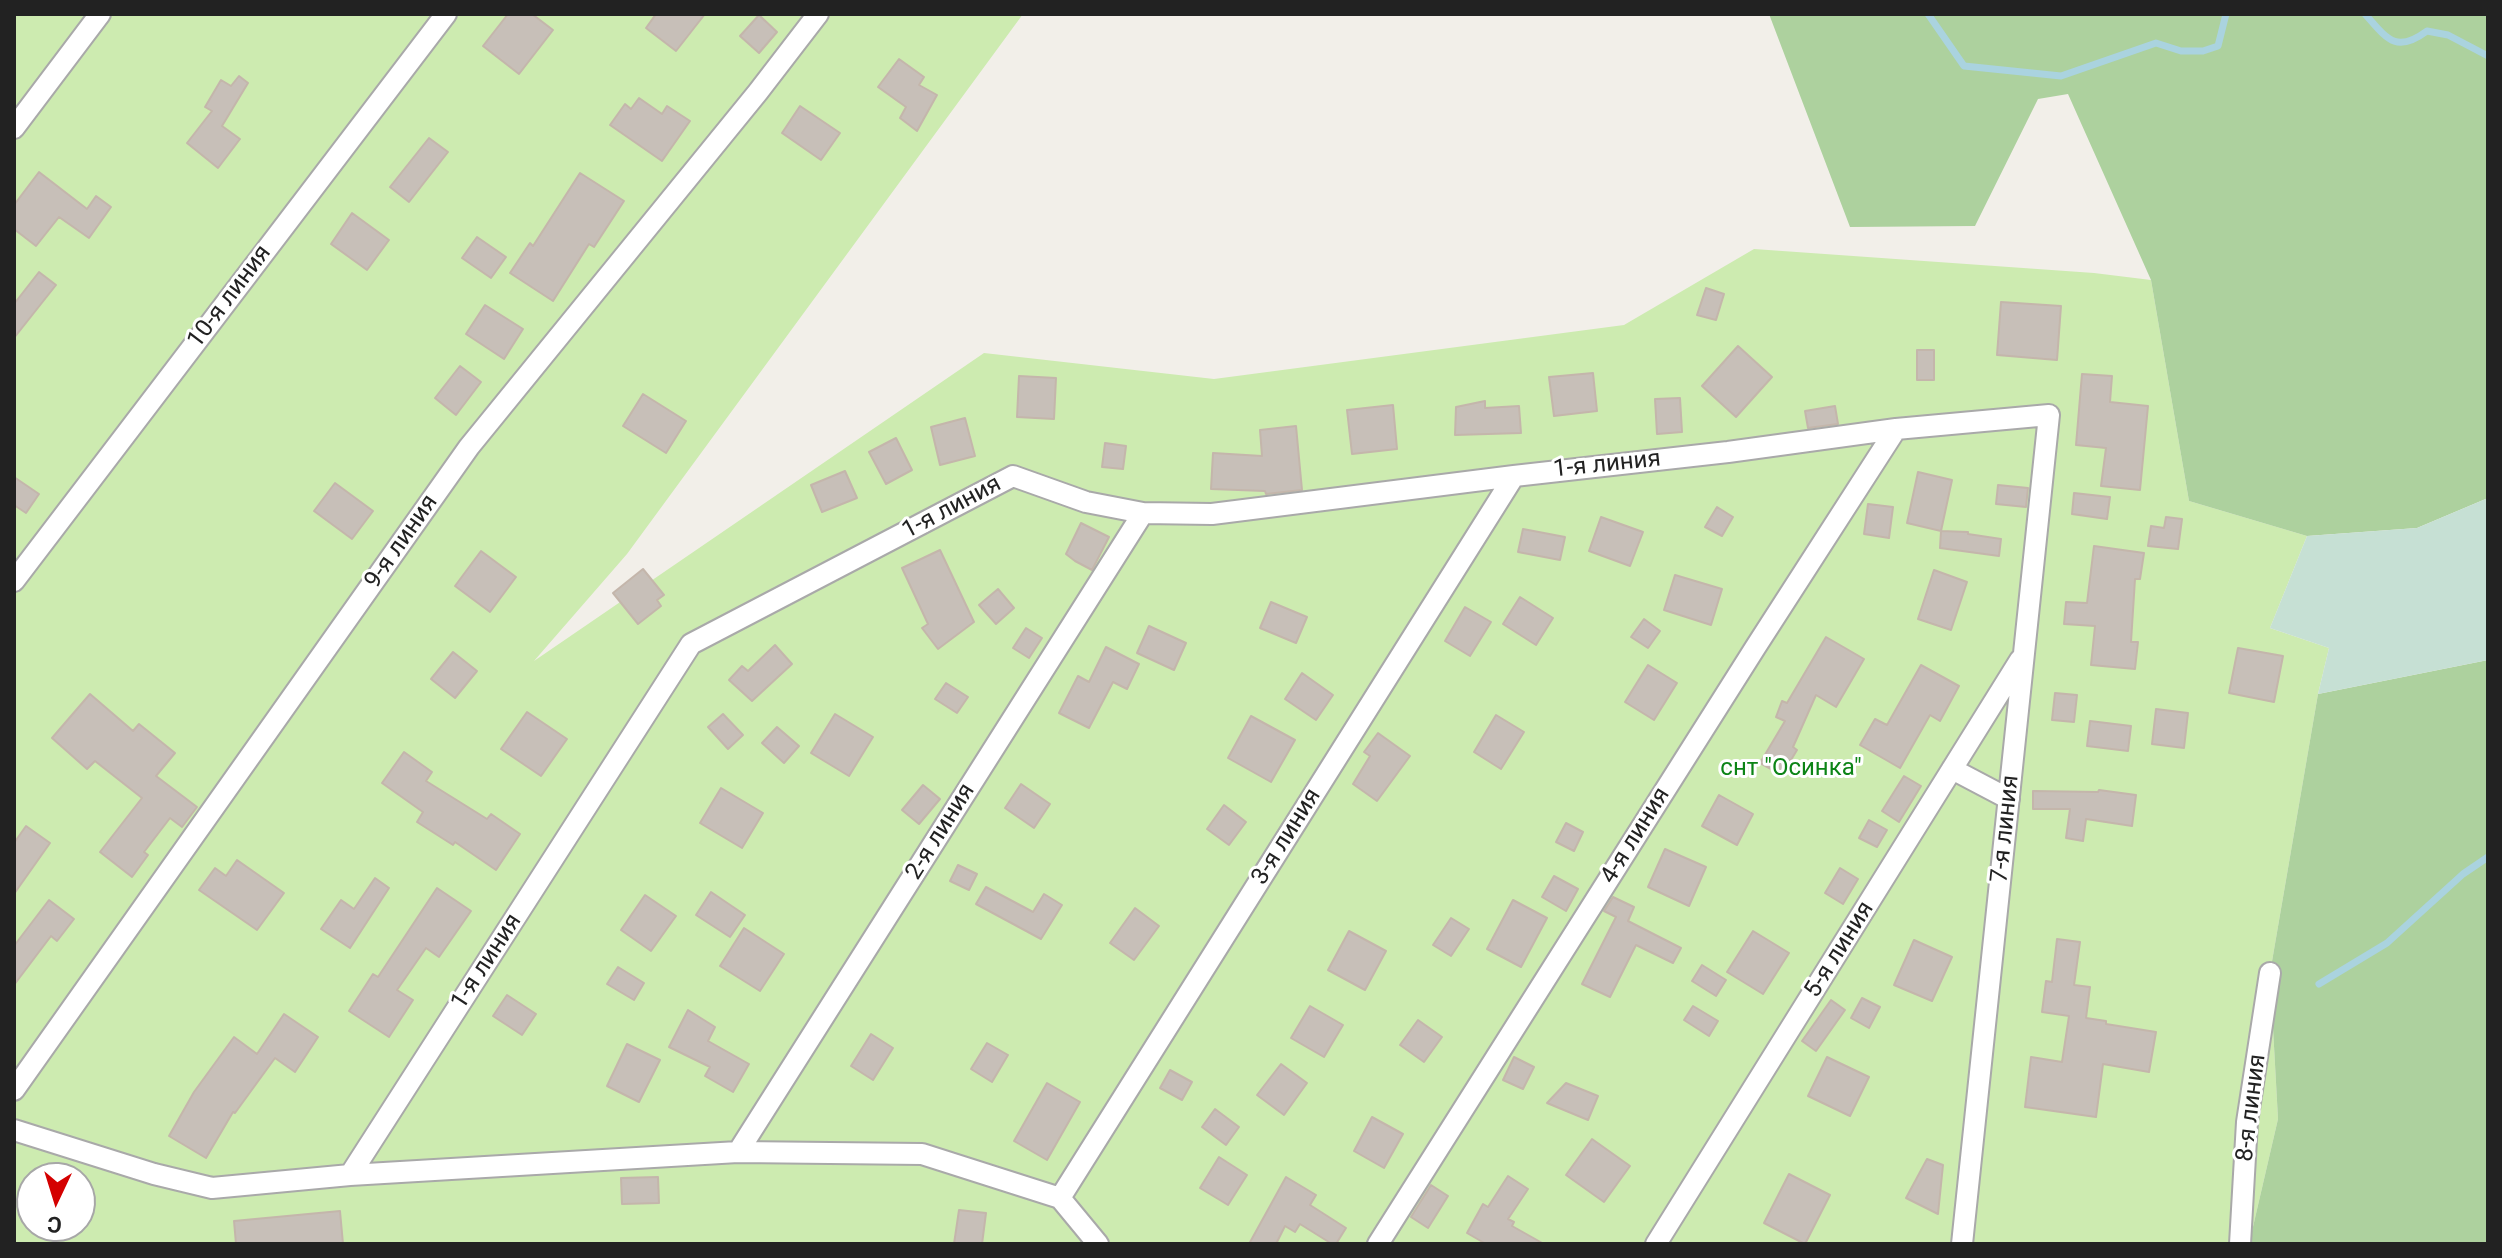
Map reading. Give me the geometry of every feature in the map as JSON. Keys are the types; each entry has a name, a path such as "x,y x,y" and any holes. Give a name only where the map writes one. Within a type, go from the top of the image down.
{"street":[{"path":"14,128 100,14"},
{"name":"10-я линия","path":"14,581 446,14"},
{"name":"9-я линия","path":"14,1090 469,447 818,14"},
{"name":"1-я линия","path":"350,1175 691,644 1013,476 1086,502 1143,513 1212,514 1896,429 2049,415"},
{"name":"7-я линия","path":"1962,1244 2049,415"},
{"name":"4-я линия","path":"1378,1244 1896,429"},
{"name":"3-я линия","path":"1060,1198 1514,476"},
{"name":"2-я линия","path":"738,1152 1143,513"},
{"name":"5-я линия","path":"1656,1244 2023,656"},
{"path":"1952,769 2009,799"},
{"name":"8-я линия","path":"2240,1244 2247,1122 2270,973"},
{"path":"14,1130 154,1174 212,1188 350,1175 738,1152 922,1154 1060,1198 1098,1244"},
{"path":"1947,1244 1966,1212"}],"green space":[{"name":"снт \"Осинка\"","path":"14,14 1023,14 627,554 534,661 984,353 1214,379 1624,325 1754,249 2094,273 2151,280 2189,501 2307,536 2270,628 2329,648 2318,694 2270,973 2278,1119 2249,1244 14,1244"},
{"path":"1769,14 2488,14 2488,498 2417,528 2307,536 2189,501 2151,280 2068,94 2038,99 1975,226 1850,227"},
{"path":"2488,498 2488,660 2318,694 2329,648 2270,628 2307,536 2417,528"},
{"path":"2488,660 2488,1244 2249,1244 2278,1119 2270,973 2318,694"}],"building":[{"path":"508,14 532,14 553,30 519,74 483,46"},
{"path":"656,14 705,14 676,51 646,28"},
{"path":"759,15 777,32 759,53 740,36"},
{"path":"899,59 924,77 919,85 937,95 917,131 900,118 906,107 878,87"},
{"path":"239,76 248,83 222,126 240,139 218,168 187,143 212,111 205,107 221,80 231,86"},
{"path":"639,98 662,114 667,106 690,121 662,161 610,125 625,104 631,109"},
{"path":"800,106 840,133 821,160 782,133"},
{"path":"429,138 448,152 409,202 390,187"},
{"path":"39,172 87,209 96,196 111,207 89,238 59,217 36,246 14,229 14,205"},
{"path":"580,173 624,201 594,247 589,244 553,301 510,273 530,243 533,246"},
{"path":"352,213 389,240 367,270 331,244"},
{"path":"477,237 506,257 491,278 462,258"},
{"path":"39,272 56,285 14,338 14,304"},
{"path":"1706,288 1724,294 1716,320 1697,315"},
{"path":"2001,302 2061,306 2057,360 1997,355"},
{"path":"485,305 523,329 504,359 466,334"},
{"path":"1738,346 1772,377 1736,417 1702,386"},
{"path":"1917,350 1934,350 1934,380 1917,380"},
{"path":"460,366 481,382 456,415 435,398"},
{"path":"1593,373 1597,411 1554,416 1549,377"},
{"path":"2082,374 2112,376 2110,402 2148,406 2140,490 2101,486 2106,448 2076,445"},
{"path":"1019,376 1056,378 1054,419 1017,417"},
{"path":"643,394 686,421 666,453 623,426"},
{"path":"1680,398 1682,432 1657,434 1655,399"},
{"path":"1485,401 1485,408 1519,406 1521,433 1455,435 1456,407"},
{"path":"1393,405 1397,449 1352,454 1347,410"},
{"path":"1835,406 1838,424 1808,428 1805,411"},
{"path":"965,418 975,456 940,465 931,427"},
{"path":"1296,426 1302,490 1266,494 1265,491 1211,489 1213,453 1262,456 1260,430"},
{"path":"896,438 912,470 886,484 869,452"},
{"path":"1105,443 1126,446 1123,469 1102,467"},
{"path":"845,471 857,498 822,512 811,485"},
{"path":"1918,472 1952,480 1941,531 1907,523"},
{"path":"14,477 39,494 26,513 14,505"},
{"path":"335,483 373,511 352,539 314,511"},
{"path":"1998,485 2028,488 2026,507 1996,504"},
{"path":"2074,493 2110,497 2107,519 2072,514"},
{"path":"1868,504 1893,507 1889,538 1864,534"},
{"path":"1717,507 1733,517 1722,536 1705,527"},
{"path":"1601,517 1643,532 1630,566 1589,551"},
{"path":"2166,517 2182,519 2178,549 2148,546 2151,526 2164,528"},
{"path":"1081,523 1109,537 1092,570 1066,554"},
{"path":"1523,529 1565,537 1560,560 1518,552"},
{"path":"1941,531 1968,532 2001,539 1999,556 1940,548"},
{"path":"2094,546 2144,553 2140,579 2135,579 2131,642 2138,642 2135,669 2091,665 2095,626 2064,624 2066,602 2087,603"},
{"path":"940,550 974,622 938,649 922,628 928,624 902,568"},
{"path":"481,551 516,577 490,612 455,586"},
{"path":"643,569 664,595 657,600 661,606 638,624 613,593"},
{"path":"1934,570 1967,582 1951,630 1918,619"},
{"path":"1675,575 1722,589 1711,625 1664,610"},
{"path":"998,589 1014,608 996,624 979,605"},
{"path":"1520,597 1553,618 1536,645 1503,624"},
{"path":"1271,602 1307,617 1296,643 1260,628"},
{"path":"1465,607 1491,622 1470,656 1445,641"},
{"path":"1644,619 1660,631 1648,648 1631,637"},
{"path":"1149,626 1186,643 1174,670 1137,653"},
{"path":"1026,628 1042,638 1029,658 1013,648"},
{"path":"1826,637 1864,659 1836,707 1816,695 1793,747 1797,750 1782,775 1760,763 1785,721 1776,717 1782,701 1787,703"},
{"path":"775,645 792,664 752,701 729,680 742,666 748,671"},
{"path":"1106,647 1139,664 1127,689 1113,682 1089,728 1059,713 1078,676 1089,682"},
{"path":"2238,648 2283,656 2274,702 2229,693"},
{"path":"453,652 477,671 455,698 431,679"},
{"path":"1648,665 1677,683 1654,720 1625,702"},
{"path":"1921,665 1959,686 1940,721 1930,715 1900,768 1860,745 1875,719 1887,725"},
{"path":"1302,673 1333,695 1316,720 1285,699"},
{"path":"946,683 968,697 957,713 935,699"},
{"path":"2055,693 2077,695 2074,722 2052,720"},
{"path":"90,694 133,731 139,724 175,753 156,776 197,807 182,827 170,818 144,852 148,855 132,877 100,852 142,798 95,761 87,769 52,738"},
{"path":"2156,709 2188,713 2184,748 2152,744"},
{"path":"527,712 567,739 541,776 501,749"},
{"path":"723,714 743,735 728,749 708,727"},
{"path":"835,714 873,737 849,776 811,753"},
{"path":"1496,715 1524,732 1501,769 1474,752"},
{"path":"1251,716 1295,740 1271,782 1228,758"},
{"path":"2090,721 2131,726 2128,751 2087,746"},
{"path":"777,727 799,746 784,763 762,743"},
{"path":"1378,733 1410,756 1377,801 1353,784 1370,756 1364,752"},
{"path":"404,752 432,772 426,781 487,819 491,814 520,834 496,870 455,842 453,845 417,822 423,812 382,783"},
{"path":"1904,776 1921,786 1899,822 1882,811"},
{"path":"1021,784 1050,804 1034,828 1005,808"},
{"path":"923,785 940,799 919,824 902,810"},
{"path":"721,788 763,813 742,848 700,823"},
{"path":"2099,790 2136,795 2132,826 2086,819 2083,841 2066,838 2070,809 2033,809 2033,791"},
{"path":"1719,795 1753,814 1737,845 1702,826"},
{"path":"1224,805 1246,822 1229,845 1207,829"},
{"path":"1869,820 1887,830 1877,847 1859,838"},
{"path":"1566,823 1583,832 1574,851 1556,842"},
{"path":"26,826 50,843 14,894 14,843"},
{"path":"1665,849 1706,867 1689,906 1648,887"},
{"path":"237,860 284,893 257,930 199,890 215,868 226,876"},
{"path":"958,865 977,874 969,890 950,881"},
{"path":"1840,868 1858,879 1843,904 1825,893"},
{"path":"1554,876 1578,889 1566,911 1542,897"},
{"path":"375,878 389,888 350,948 321,929 341,900 354,909"},
{"path":"986,887 1033,912 1044,894 1062,905 1041,939 976,904"},
{"path":"437,888 471,911 439,957 426,948 397,990 413,1000 389,1037 349,1011 373,974 378,977"},
{"path":"711,892 745,915 730,937 696,915"},
{"path":"645,895 676,916 651,951 621,930"},
{"path":"1613,897 1634,907 1628,921 1681,948 1673,963 1636,945 1610,997 1582,984 1616,917 1604,911"},
{"path":"49,900 74,919 57,941 51,936 14,985 14,946"},
{"path":"1513,900 1547,918 1521,967 1487,949"},
{"path":"1135,908 1159,926 1134,960 1110,943"},
{"path":"1451,918 1469,929 1451,956 1433,945"},
{"path":"744,928 784,954 760,991 720,966"},
{"path":"1349,931 1386,951 1365,990 1328,970"},
{"path":"1753,931 1789,953 1763,994 1727,972"},
{"path":"2057,939 2080,942 2074,985 2090,987 2086,1018 2156,1032 2149,1072 2103,1064 2096,1117 2025,1107 2031,1057 2062,1062 2069,1016 2042,1012 2046,981 2052,982"},
{"path":"1914,940 1952,957 1932,1001 1894,985"},
{"path":"1702,965 1726,980 1716,996 1692,981"},
{"path":"618,967 644,983 634,1000 607,984"},
{"path":"507,995 536,1014 522,1035 493,1016"},
{"path":"1862,998 1880,1007 1869,1028 1851,1018"},
{"path":"1831,1000 1845,1010 1816,1051 1802,1041"},
{"path":"1310,1006 1343,1025 1324,1057 1291,1038"},
{"path":"1693,1006 1718,1021 1709,1036 1684,1020"},
{"path":"688,1010 715,1027 708,1041 749,1064 733,1092 705,1076 710,1067 669,1047"},
{"path":"284,1014 318,1037 295,1072 275,1058 233,1112 206,1158 169,1136 194,1092 234,1037 257,1054"},
{"path":"1418,1020 1442,1037 1424,1062 1400,1045"},
{"path":"871,1034 893,1048 873,1080 851,1066"},
{"path":"987,1043 1008,1055 992,1082 971,1069"},
{"path":"627,1044 660,1060 639,1102 607,1086"},
{"path":"1514,1057 1534,1067 1523,1089 1503,1080"},
{"path":"1827,1057 1869,1077 1850,1116 1808,1096"},
{"path":"1281,1064 1307,1083 1284,1115 1257,1095"},
{"path":"1170,1070 1192,1082 1182,1100 1160,1088"},
{"path":"1047,1083 1080,1102 1047,1160 1014,1141"},
{"path":"1566,1083 1598,1096 1588,1120 1547,1103"},
{"path":"1215,1109 1239,1127 1226,1145 1202,1127"},
{"path":"1372,1117 1403,1134 1384,1168 1354,1151"},
{"path":"1592,1139 1630,1166 1604,1202 1566,1175"},
{"path":"1219,1157 1247,1175 1228,1205 1200,1188"},
{"path":"1927,1159 1943,1165 1938,1214 1906,1198"},
{"path":"1789,1174 1830,1195 1805,1244 1764,1223"},
{"path":"1508,1176 1528,1189 1508,1219 1514,1222 1512,1226 1544,1244 1486,1244 1467,1233 1483,1204 1488,1207"},
{"path":"658,1177 659,1203 622,1204 621,1178"},
{"path":"1286,1177 1316,1195 1310,1205 1346,1228 1336,1244 1300,1224 1295,1232 1285,1226 1276,1244 1249,1244"},
{"path":"1431,1185 1448,1196 1428,1228 1411,1217"},
{"path":"959,1210 986,1213 982,1244 954,1244"},
{"path":"340,1211 343,1244 236,1244 234,1221"}],"waterway":[{"path":"1928,14 1964,66 2061,76 2156,43 2181,51 2203,51 2218,46 2226,14"},
{"path":"2365,14 2393,40 2407,42 2427,31 2448,35 2488,56"},
{"path":"2319,984 2387,943 2463,874 2488,857"}]}
